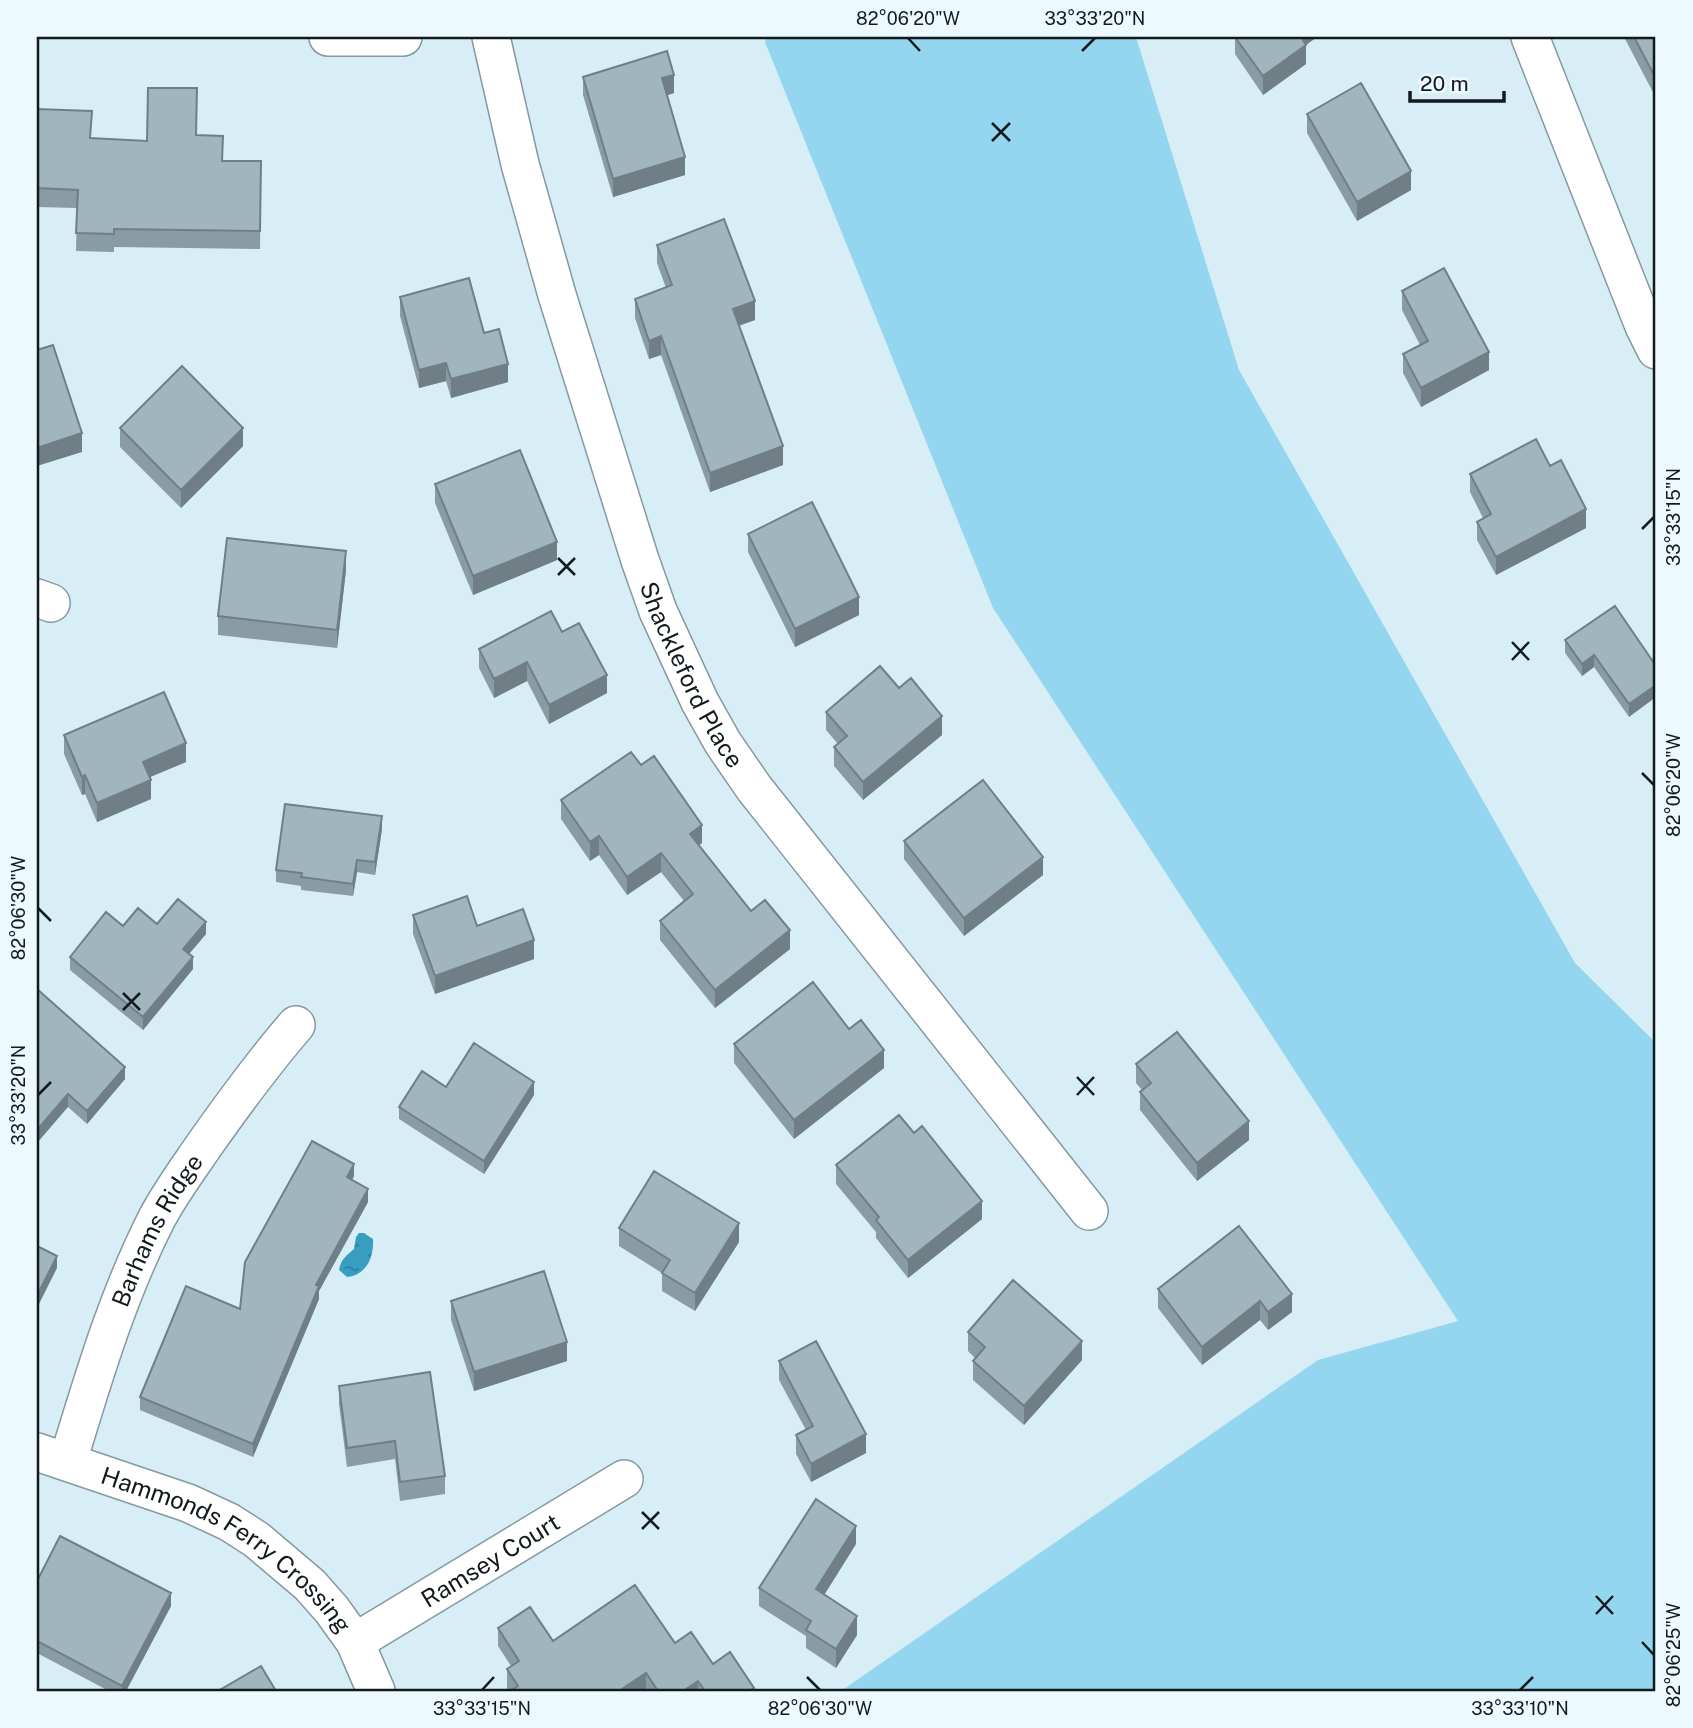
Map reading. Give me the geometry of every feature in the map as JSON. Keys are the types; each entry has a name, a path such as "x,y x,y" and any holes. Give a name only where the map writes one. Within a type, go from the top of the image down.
{"street":[{"path":"328,37 403,37"},
{"name":"Shackleford Place","path":"491,37 520,164 556,295 658,611 700,702 723,743 754,788 1089,1211"},
{"path":"1530,37 1644,326 1656,350"},
{"name":"Barhams Ridge","path":"52,1457 101,1353 156,1220 244,1088 296,1024"},
{"name":"Hammonds Ferry Crossing","path":"52,1457 188,1503 229,1521 272,1552 310,1585 355,1642 376,1691"},
{"name":"Ramsey Court","path":"355,1642 624,1479"}],"shaded area":[{"path":"766,37 1136,37 1239,370 1575,963 1656,1043 1656,1691 841,1691 1318,1360 1458,1321 993,608 765,42"}],"water":[{"path":"359,1233 373,1239 372,1252 368,1264 360,1273 347,1277 339,1270 340,1266 354,1249"}],"building":[{"path":"1235,37 1301,37 1306,45 1263,76"},
{"path":"1634,37 1656,37 1656,79"},
{"path":"667,51 674,75 662,78 685,157 613,179 583,77"},
{"path":"1361,83 1411,171 1357,202 1307,114"},
{"path":"148,88 197,88 196,135 223,136 222,161 261,161 260,231 114,229 114,234 76,233 78,190 37,188 37,109 92,111 90,138 147,141"},
{"path":"724,219 755,301 733,309 783,446 710,473 661,336 649,341 635,299 672,285 657,245"},
{"path":"1444,268 1489,352 1421,388 1403,354 1428,341 1402,291"},
{"path":"469,278 484,333 499,329 508,364 451,379 446,363 419,370 400,297"},
{"path":"53,345 82,433 37,448 37,350"},
{"path":"182,366 243,428 181,490 120,428"},
{"path":"1536,439 1550,466 1561,460 1586,509 1496,557 1477,522 1491,514 1470,474"},
{"path":"520,450 557,542 473,576 435,484"},
{"path":"812,502 859,597 795,629 748,534"},
{"path":"227,538 346,551 337,630 218,616"},
{"path":"1615,606 1656,666 1656,685 1629,704 1594,655 1582,664 1565,640"},
{"path":"551,611 562,632 579,623 607,675 549,705 527,662 494,679 479,649"},
{"path":"880,666 899,688 911,678 942,716 863,782 834,747 847,736 826,712"},
{"path":"164,692 186,743 143,762 151,780 97,803 85,775 82,777 64,735"},
{"path":"631,752 641,765 654,756 702,825 690,834 751,911 765,900 790,930 715,990 660,921 693,894 661,853 627,877 599,836 590,842 561,800"},
{"path":"983,780 1043,857 964,918 904,841"},
{"path":"285,804 382,816 375,862 357,860 353,884 301,877 302,873 276,870"},
{"path":"467,896 477,926 523,909 534,940 435,976 413,915"},
{"path":"178,899 206,922 183,949 193,957 143,1017 70,957 106,912 123,926 138,908 157,924"},
{"path":"813,982 849,1029 861,1020 884,1050 794,1120 734,1044"},
{"path":"37,989 125,1067 87,1111 68,1094 37,1130"},
{"path":"1177,1032 1249,1121 1197,1163 1140,1092 1151,1083 1136,1064"},
{"path":"474,1043 534,1082 484,1161 399,1107 422,1071 446,1087"},
{"path":"899,1115 914,1133 922,1126 982,1201 908,1260 876,1220 879,1217 836,1165"},
{"path":"312,1141 354,1164 347,1177 368,1189 316,1285 319,1286 253,1444 140,1397 186,1286 240,1309 245,1262"},
{"path":"654,1171 739,1223 695,1293 662,1273 670,1260 619,1228"},
{"path":"1239,1226 1292,1294 1268,1312 1260,1301 1202,1347 1158,1289"},
{"path":"37,1246 57,1256 37,1296"},
{"path":"544,1271 567,1342 474,1372 451,1301"},
{"path":"1013,1280 1082,1341 1024,1406 973,1361 985,1347 968,1332"},
{"path":"816,1341 866,1434 811,1464 796,1435 813,1426 779,1361"},
{"path":"430,1372 445,1476 400,1482 395,1441 347,1448 339,1386"},
{"path":"816,1499 856,1526 816,1589 857,1616 836,1649 806,1630 811,1621 759,1588"},
{"path":"60,1536 171,1593 122,1686 37,1641 37,1581"},
{"path":"635,1585 675,1643 691,1632 713,1664 730,1652 754,1688 749,1691 705,1691 698,1681 683,1691 658,1691 646,1673 619,1691 511,1691 518,1686 507,1669 519,1661 498,1628 530,1607 553,1641"},
{"path":"261,1666 276,1691 218,1691"}]}
